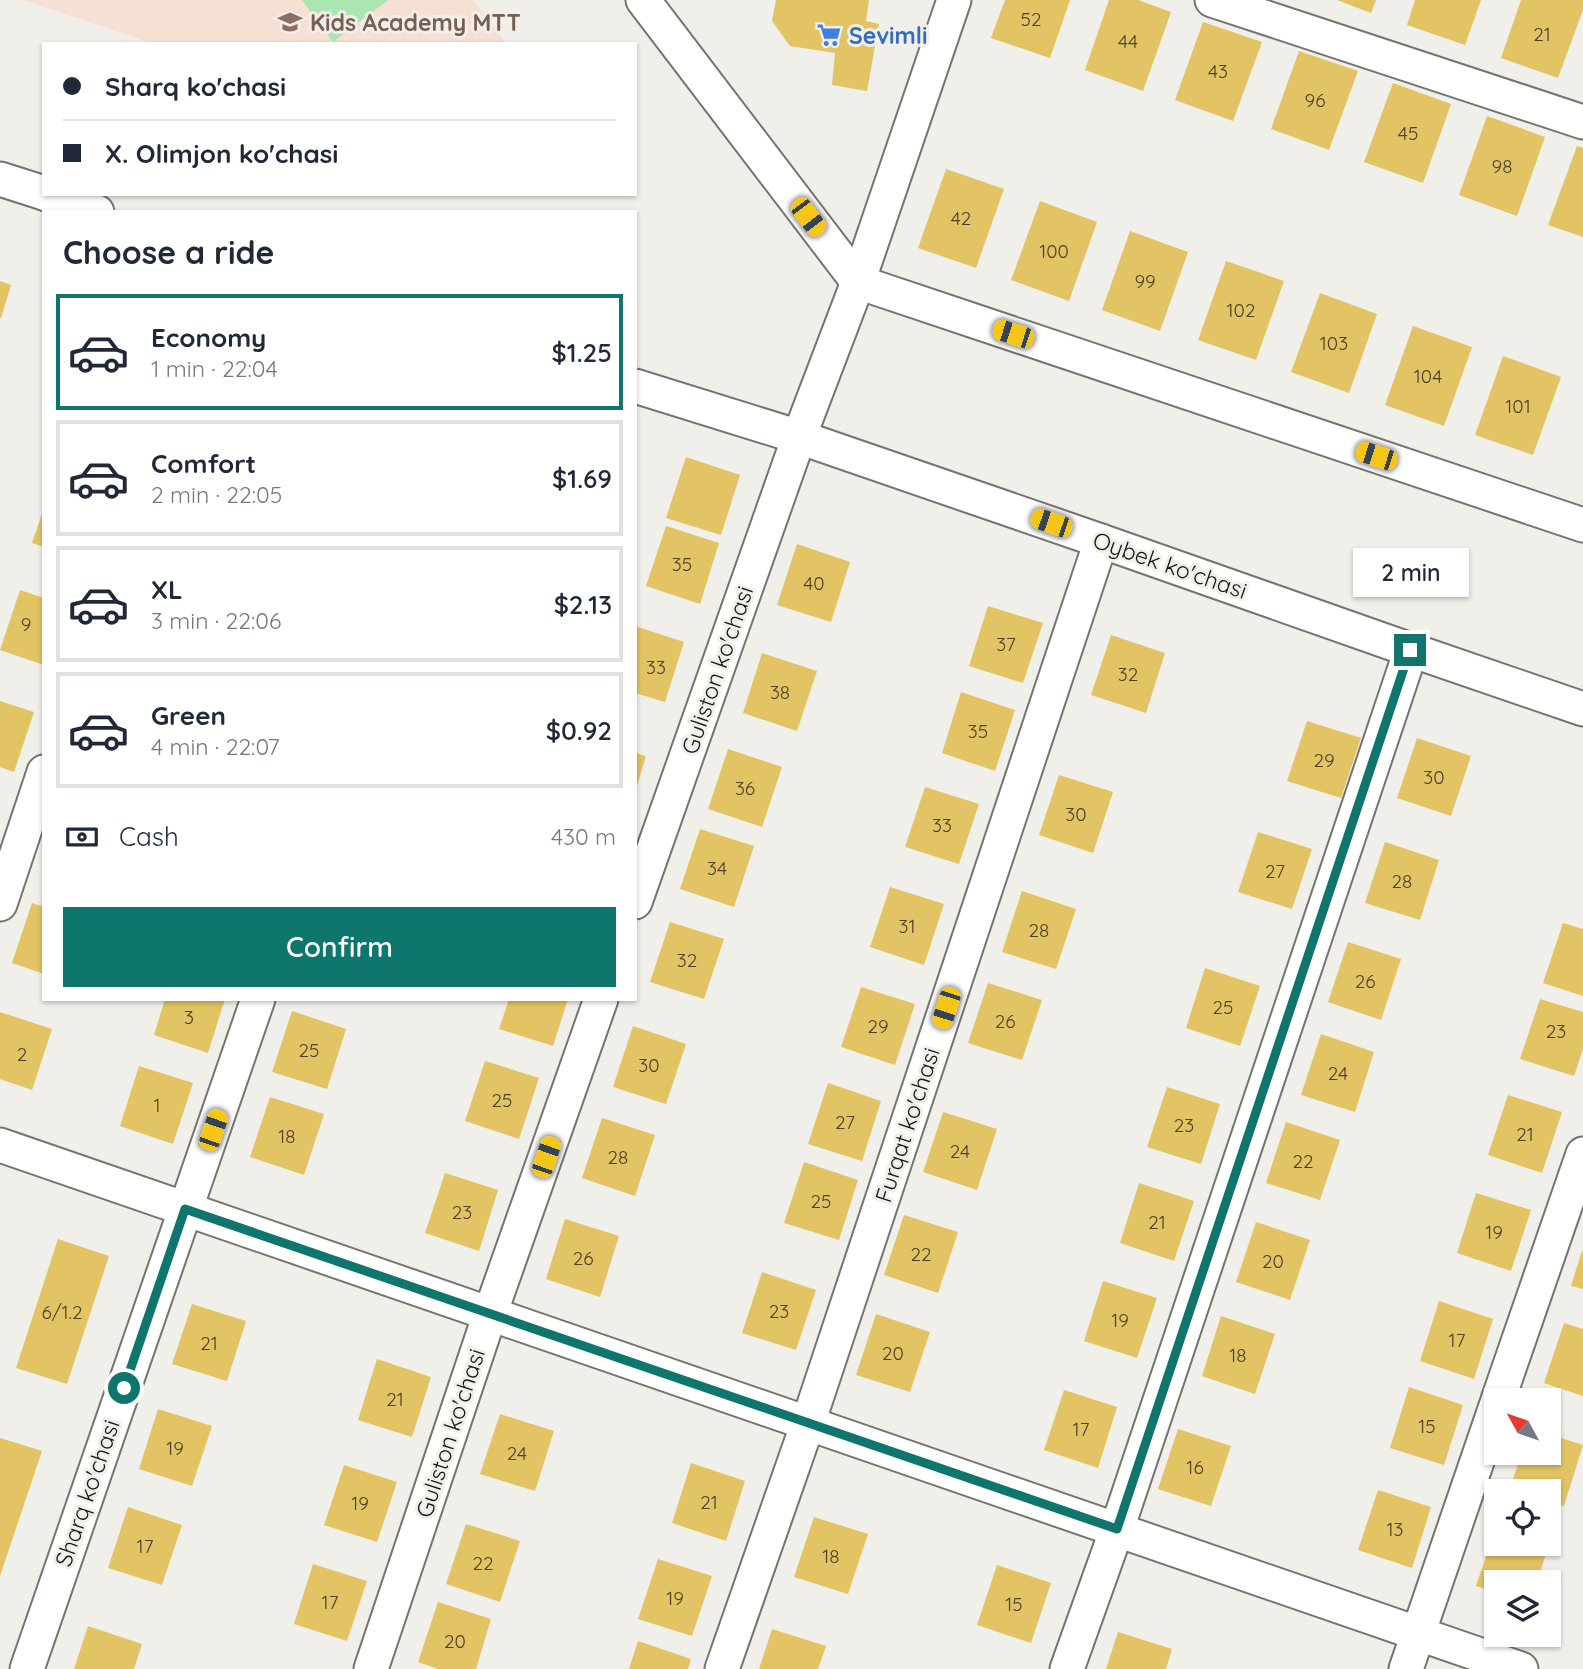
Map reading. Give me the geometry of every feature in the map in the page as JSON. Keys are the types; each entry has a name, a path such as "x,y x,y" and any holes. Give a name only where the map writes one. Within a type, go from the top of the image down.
{"street":[{"path":"643,0 858,282 1583,525"},
{"name":"Guliston ko'chasi","path":"637,896 799,437 858,282 954,0"},
{"path":"1212,0 1583,122"},
{"path":"0,178 42,193"},
{"path":"51,196 91,210"},
{"name":"Oybek ko'chasi","path":"637,387 799,437 1583,709"},
{"name":"Furqat ko'chasi","path":"722,1669 808,1423 1101,541"},
{"path":"1067,1669 1117,1529 1410,650"},
{"path":"0,904 42,778"},
{"name":"Sharq ko'chasi","path":"27,1669 257,1001"},
{"name":"Guliston ko'chasi","path":"371,1669 490,1314 600,1001"},
{"path":"0,1145 1521,1669"},
{"path":"1502,1388 1583,1154"},
{"path":"1406,1669 1484,1441"}],"shaded area":[{"name":"Kids Academy MTT","path":"23,0 473,0 505,42 149,42"}],"green space":[{"path":"302,0 388,0 333,42"}],"building":[{"name":"Sevimli","path":"776,0 869,0 866,21 879,24 867,91 832,85 835,53 790,46 772,21"},
{"path":"1005,0 1070,0 1050,58 991,38"},
{"path":"1109,0 1138,0 1171,12 1143,91 1085,70"},
{"path":"1337,0 1376,0 1371,13"},
{"path":"1415,0 1481,0 1465,45 1407,25"},
{"path":"1521,0 1583,0 1583,10 1558,78 1501,58"},
{"path":"1203,22 1262,42 1233,121 1175,100"},
{"path":"1299,51 1358,71 1329,150 1271,129"},
{"path":"1393,83 1451,104 1423,183 1364,162"},
{"path":"1487,116 1545,137 1517,216 1459,195"},
{"path":"1577,146 1583,148 1583,237 1548,225"},
{"path":"946,169 1004,189 976,268 918,248"},
{"path":"1040,201 1097,222 1069,301 1011,280"},
{"path":"1130,231 1188,252 1160,331 1102,310"},
{"path":"1226,261 1284,281 1256,360 1198,340"},
{"path":"0,281 11,285 1,318 0,318"},
{"path":"1320,293 1377,314 1349,393 1291,372"},
{"path":"1413,326 1472,347 1444,426 1385,405"},
{"path":"1503,356 1561,377 1533,455 1475,435"},
{"path":"686,457 740,475 721,535 666,518"},
{"path":"42,514 42,546 32,543"},
{"path":"666,526 719,543 700,604 646,586"},
{"path":"797,544 850,562 831,622 777,605"},
{"path":"20,590 42,597 42,664 0,650"},
{"path":"988,606 1043,623 1023,683 969,666"},
{"path":"637,627 684,642 665,702 637,694"},
{"path":"1111,635 1165,653 1146,713 1091,695"},
{"path":"762,653 817,671 797,731 743,713"},
{"path":"961,692 1015,710 995,771 942,753"},
{"path":"0,701 34,712 14,772 0,767"},
{"path":"1307,721 1361,738 1341,798 1287,781"},
{"path":"1417,738 1471,756 1451,816 1397,798"},
{"path":"728,749 782,767 762,827 708,809"},
{"path":"637,754 646,756 637,786"},
{"path":"1059,775 1113,792 1093,853 1039,835"},
{"path":"925,787 979,804 959,864 905,847"},
{"path":"700,829 754,846 734,907 680,889"},
{"path":"1258,832 1312,849 1292,909 1238,892"},
{"path":"1385,842 1439,860 1420,920 1365,903"},
{"path":"890,887 944,904 924,965 870,947"},
{"path":"1022,891 1076,909 1056,969 1002,952"},
{"path":"32,903 42,906 42,973 12,963"},
{"path":"670,922 724,939 704,999 650,982"},
{"path":"1563,923 1583,929 1583,996 1543,983"},
{"path":"1348,942 1401,959 1381,1020 1328,1002"},
{"path":"1205,968 1260,986 1240,1046 1186,1028"},
{"path":"988,983 1042,1000 1022,1060 968,1043"},
{"path":"861,987 915,1004 895,1065 841,1047"},
{"path":"1540,999 1583,1012 1583,1049 1574,1076 1520,1059"},
{"path":"164,1001 224,1001 208,1053 154,1035"},
{"path":"508,1001 567,1001 553,1046 499,1029"},
{"path":"292,1011 346,1029 327,1089 272,1072"},
{"path":"0,1012 52,1029 32,1090 0,1079"},
{"path":"633,1026 686,1044 666,1104 613,1087"},
{"path":"1321,1034 1374,1052 1355,1112 1301,1095"},
{"path":"485,1061 539,1078 519,1139 465,1121"},
{"path":"139,1066 193,1083 173,1144 120,1126"},
{"path":"828,1083 881,1101 862,1161 808,1144"},
{"path":"1167,1087 1220,1104 1201,1164 1147,1147"},
{"path":"1508,1095 1562,1112 1542,1173 1488,1155"},
{"path":"270,1097 324,1114 304,1175 250,1157"},
{"path":"943,1112 997,1129 977,1190 923,1172"},
{"path":"602,1118 655,1135 635,1196 582,1178"},
{"path":"1286,1122 1340,1140 1320,1200 1266,1183"},
{"path":"804,1162 858,1180 839,1240 784,1223"},
{"path":"445,1173 498,1190 479,1251 425,1233"},
{"path":"1139,1183 1194,1201 1174,1261 1120,1243"},
{"path":"1476,1193 1531,1210 1511,1271 1457,1253"},
{"path":"904,1215 958,1232 938,1293 884,1275"},
{"path":"565,1219 619,1236 600,1297 546,1279"},
{"path":"1256,1222 1310,1240 1290,1300 1236,1282"},
{"path":"58,1239 109,1256 67,1384 16,1368"},
{"path":"1583,1251 1583,1289 1571,1286"},
{"path":"762,1272 816,1290 796,1350 742,1333"},
{"path":"1103,1281 1157,1298 1137,1358 1084,1341"},
{"path":"1439,1301 1493,1319 1474,1379 1420,1361"},
{"path":"192,1304 246,1321 227,1381 172,1364"},
{"path":"876,1314 930,1332 910,1392 856,1375"},
{"path":"1221,1316 1275,1334 1255,1394 1202,1376"},
{"path":"1564,1323 1583,1329 1583,1396 1544,1383"},
{"path":"377,1359 431,1377 412,1437 358,1420"},
{"path":"1409,1387 1463,1405 1444,1465 1390,1448"},
{"path":"1064,1390 1117,1407 1098,1468 1044,1450"},
{"path":"158,1409 212,1426 192,1486 139,1469"},
{"path":"500,1414 554,1431 535,1491 480,1474"},
{"path":"1178,1429 1231,1446 1211,1506 1158,1489"},
{"path":"0,1438 42,1451 0,1576"},
{"path":"1561,1438 1583,1445 1564,1506 1561,1505 1561,1479 1513,1479 1518,1465 1561,1465"},
{"path":"691,1463 745,1481 726,1541 672,1523"},
{"path":"344,1465 397,1482 377,1542 324,1525"},
{"path":"1378,1490 1431,1507 1412,1568 1358,1550"},
{"path":"128,1507 182,1525 162,1585 108,1568"},
{"path":"814,1517 868,1534 848,1594 794,1577"},
{"path":"466,1524 520,1541 500,1602 446,1584"},
{"path":"1486,1556 1545,1556 1541,1570 1484,1570 1484,1588 1476,1586"},
{"path":"658,1559 712,1576 692,1636 638,1619"},
{"path":"313,1564 367,1581 347,1641 294,1624"},
{"path":"997,1565 1051,1583 1031,1643 977,1625"},
{"path":"438,1602 491,1619 476,1669 438,1669 418,1662"},
{"path":"88,1626 142,1644 134,1669 74,1669"},
{"path":"772,1629 826,1646 818,1669 759,1669"},
{"path":"1118,1632 1172,1649 1166,1669 1106,1669"},
{"path":"638,1641 691,1659 688,1669 629,1669"}],"place":[{"name":"Kids Academy MTT","path":"290,22"},
{"name":"Sevimli","path":"829,35"}],"route":[{"path":"124,1388 185,1209 1117,1529 1410,650"}]}
